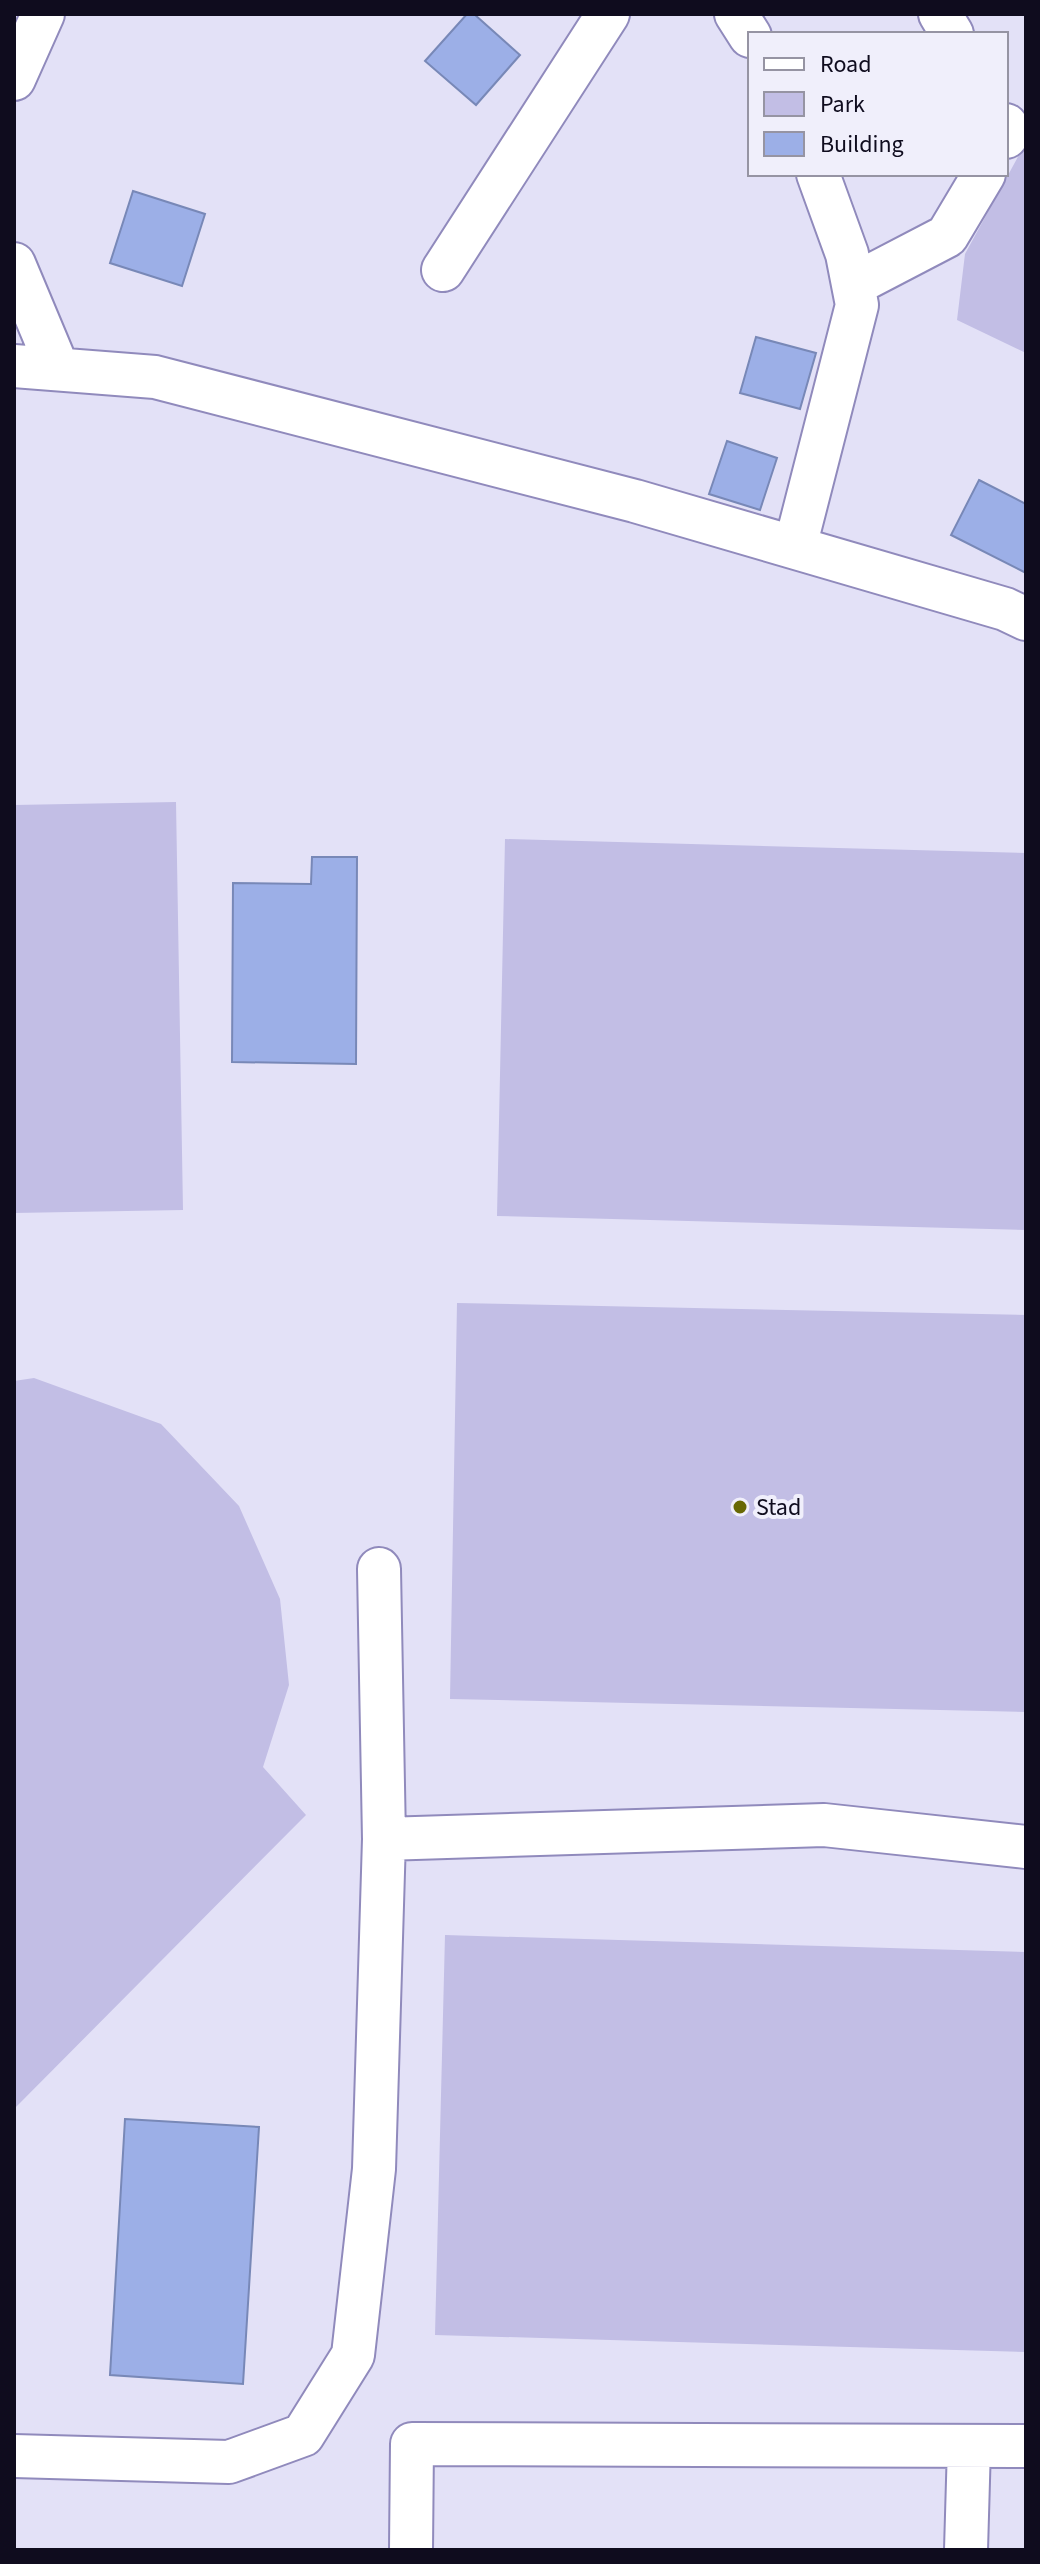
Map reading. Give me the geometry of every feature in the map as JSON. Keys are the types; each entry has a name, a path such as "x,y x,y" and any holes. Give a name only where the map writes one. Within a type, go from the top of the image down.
{"street":[{"path":"18,59 43,14"},
{"path":"443,270 608,14"},
{"path":"736,14 748,33"},
{"path":"940,14 951,32"},
{"path":"795,547 857,305 847,254 819,176"},
{"path":"853,285 947,236 983,176"},
{"path":"14,264 58,369"},
{"path":"14,366 155,377 635,501 1005,609 1026,619"},
{"path":"14,2456 229,2462 303,2435 353,2355 374,2169 384,1839 379,1569"},
{"path":"384,1839 824,1825 1026,1847"},
{"path":"411,2550 412,2444 1026,2446"},
{"path":"966,2550 969,2446"}],"green space":[{"path":"1026,142 1026,353 957,320 965,254"},
{"path":"176,802 183,1210 14,1213 14,805"},
{"path":"505,839 1026,853 1026,1230 497,1216"},
{"name":"Stad","path":"457,1303 1026,1315 1026,1712 450,1699"},
{"path":"34,1378 161,1424 239,1506 280,1599 289,1685 263,1767 306,1815 14,2109 14,1381"},
{"path":"445,1935 1026,1952 1026,2352 435,2335"}],"building":[{"path":"467,14 474,14 520,55 476,105 425,61"},
{"path":"133,191 205,214 182,286 110,263"},
{"path":"756,337 816,353 800,409 740,393"},
{"path":"727,441 777,458 760,510 709,494"},
{"path":"979,480 1026,504 1026,573 951,535"},
{"path":"312,857 357,857 356,1064 232,1062 233,883 311,884"},
{"path":"125,2119 259,2127 243,2384 110,2375"}],"place":[{"name":"Stad","path":"740,1507"}]}
